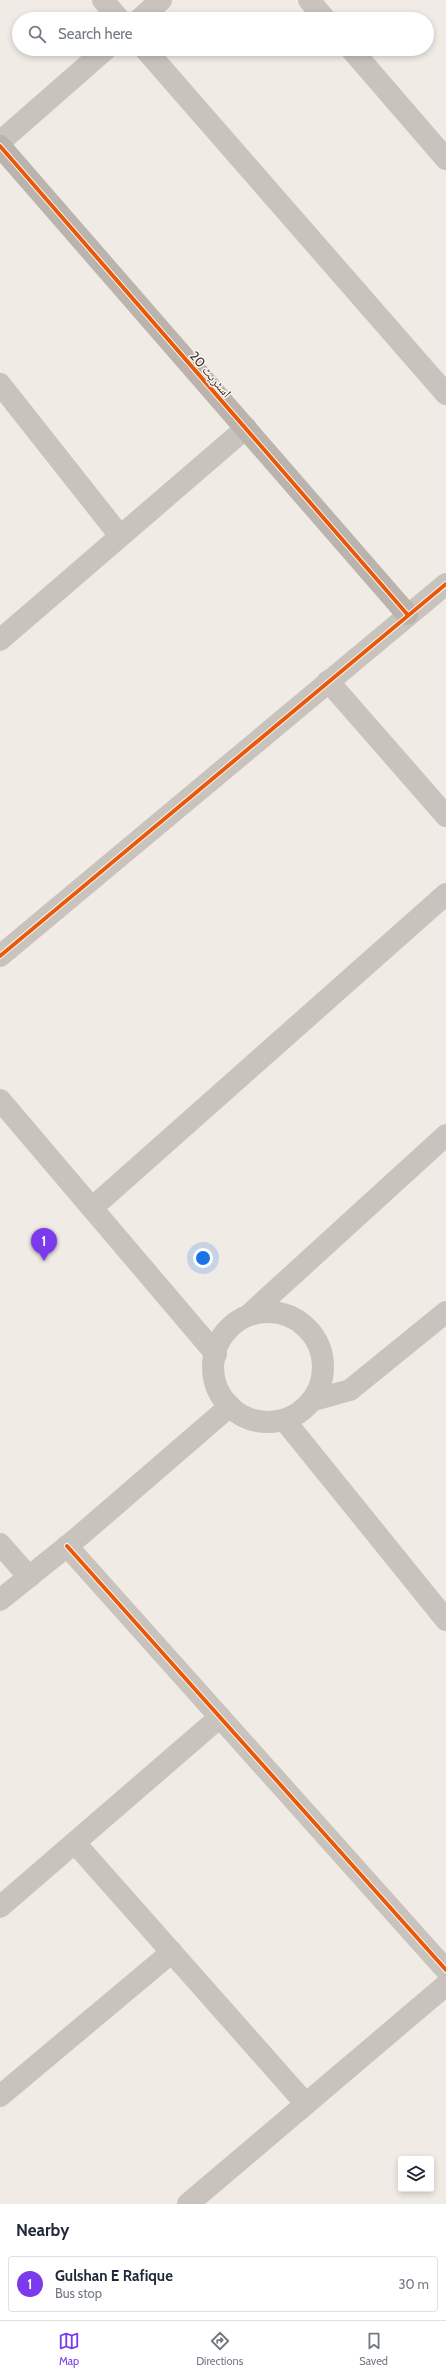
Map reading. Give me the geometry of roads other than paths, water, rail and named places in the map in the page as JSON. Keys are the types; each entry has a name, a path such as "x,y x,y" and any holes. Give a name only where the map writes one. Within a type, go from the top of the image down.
{"street":[{"path":"102,0 113,12"},
{"path":"148,12 161,0"},
{"path":"309,0 319,12"},
{"path":"0,142 98,56"},
{"path":"151,56 446,394"},
{"path":"357,56 446,159"},
{"name":"اسٹریٹ 20","path":"0,146 408,614"},
{"path":"0,384 120,536"},
{"path":"0,640 246,428"},
{"path":"0,956 408,614 446,584"},
{"path":"328,681 446,816"},
{"path":"92,1208 446,894"},
{"path":"0,1100 216,1354"},
{"path":"446,1135 251,1313 223,1334 212,1367 222,1400 250,1420 285,1421 314,1400 350,1390 446,1312"},
{"path":"251,1313 286,1314 314,1334 325,1367 314,1400"},
{"path":"0,1600 67,1546 230,1406"},
{"path":"285,1421 442,1607"},
{"path":"0,1544 29,1577"},
{"path":"67,1546 446,1970"},
{"path":"0,1907 220,1717"},
{"path":"75,1843 306,2104"},
{"path":"0,2096 172,1952"},
{"path":"188,2204 446,1985"}],"place":[{"name":"Gulshan E Rafique","path":"44,1261"}]}
